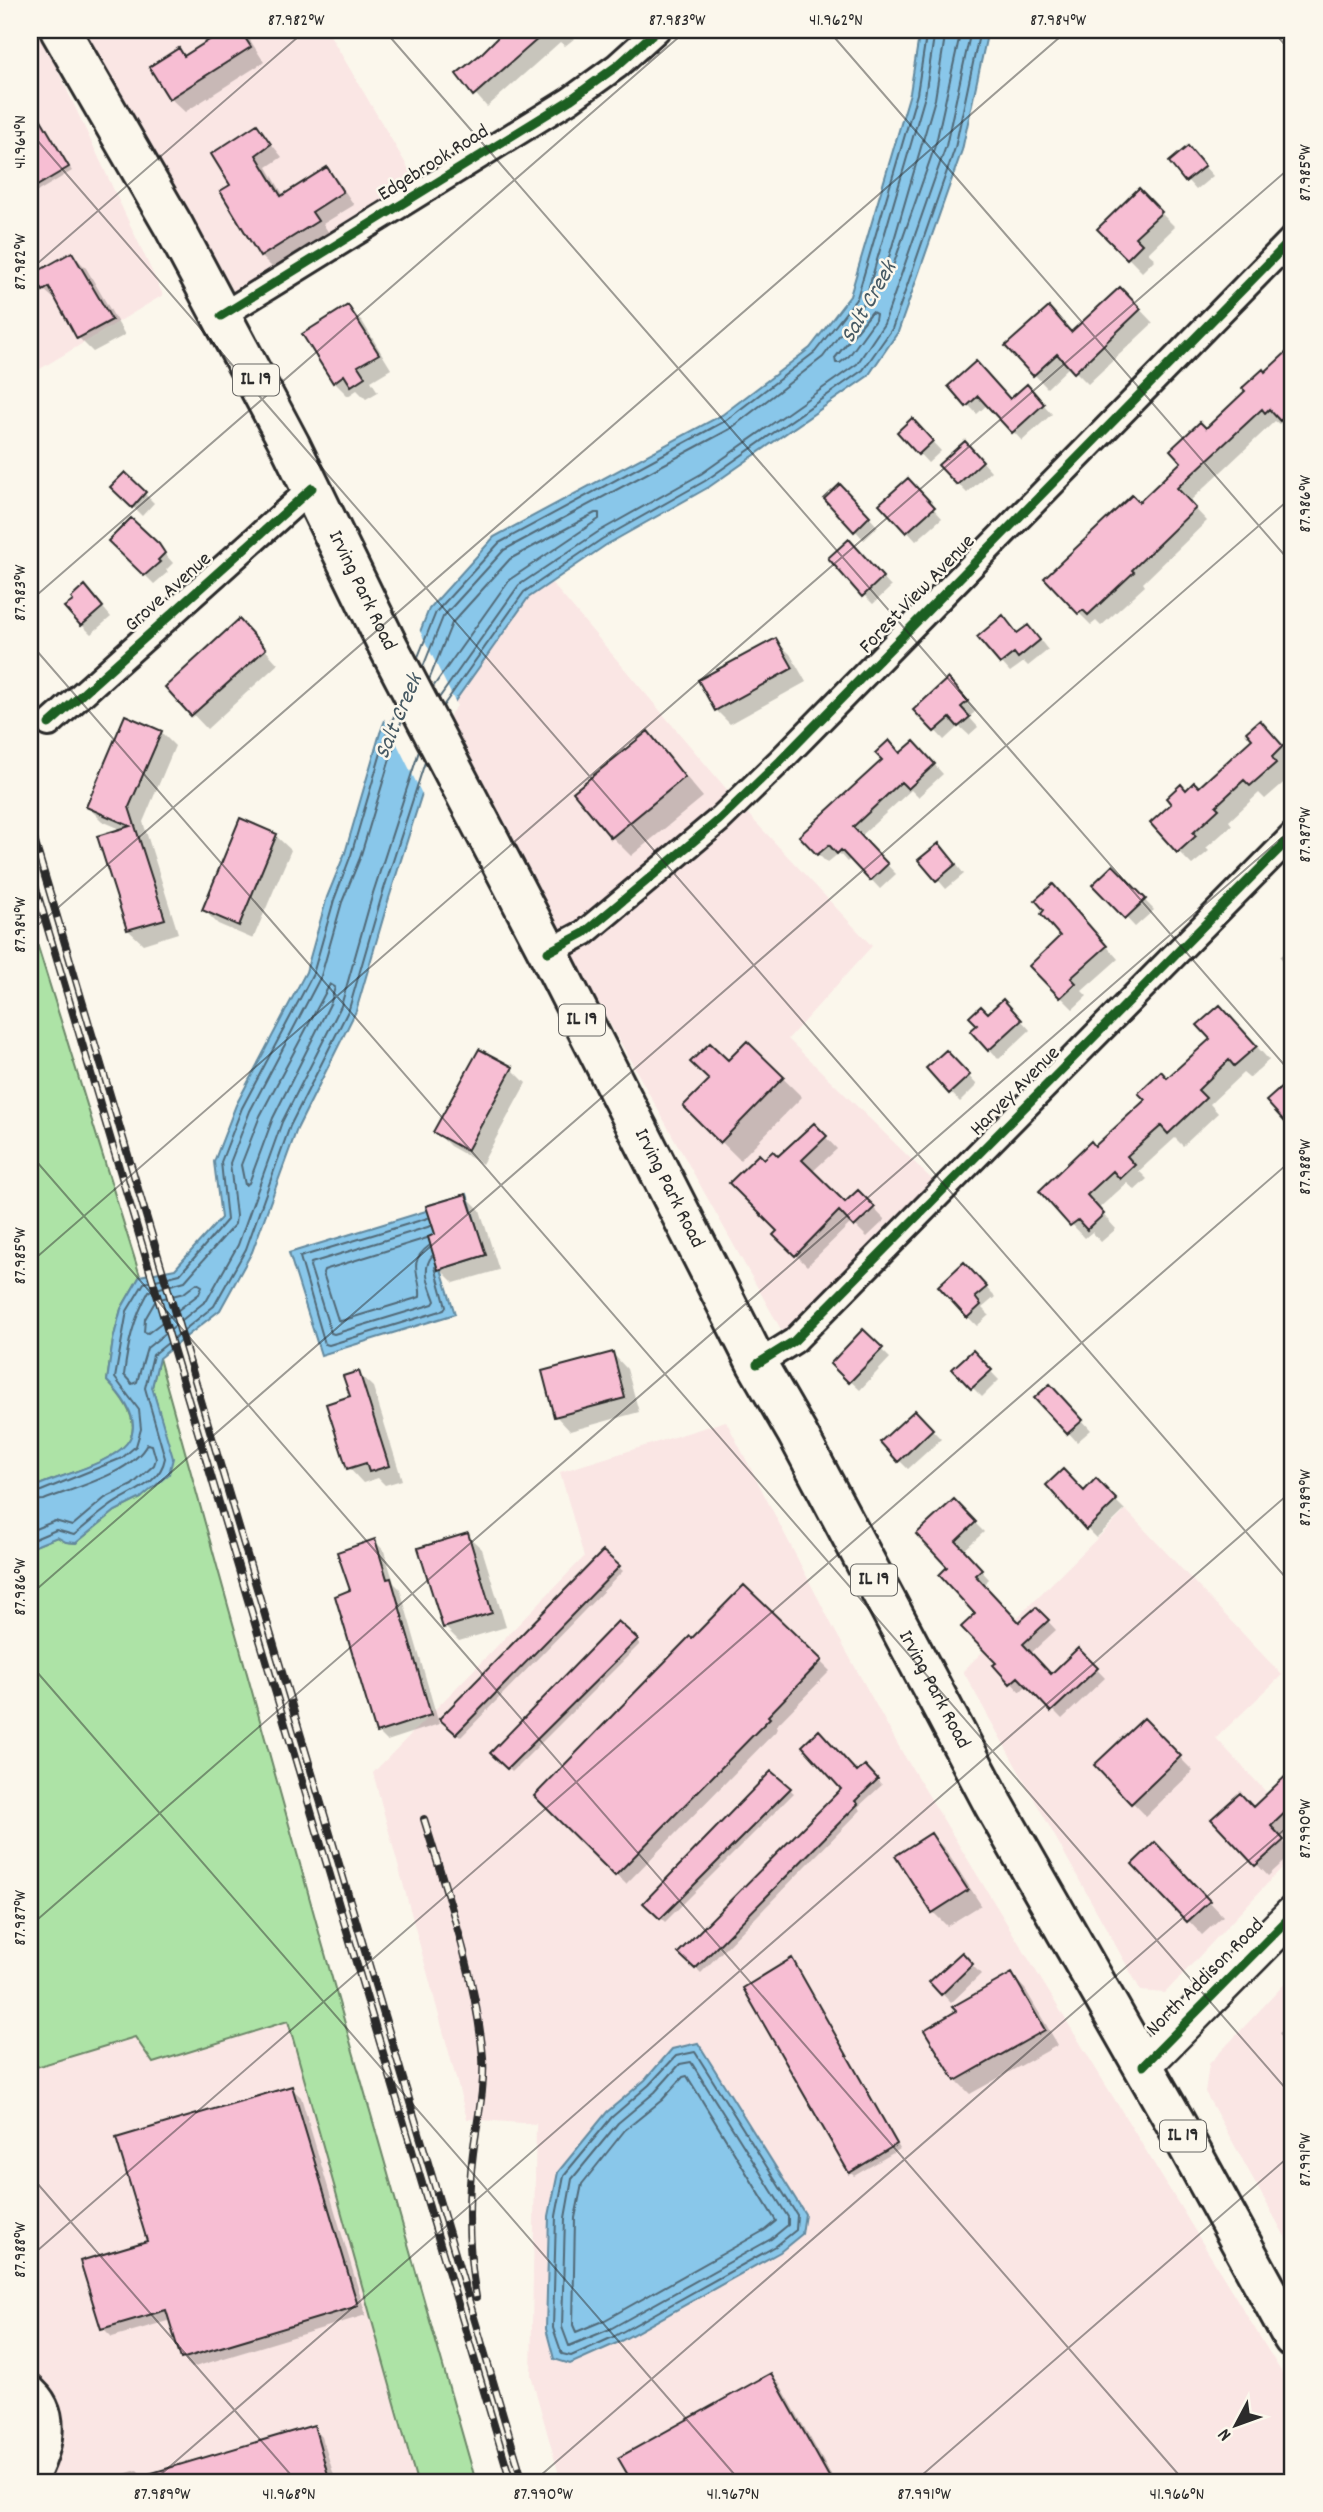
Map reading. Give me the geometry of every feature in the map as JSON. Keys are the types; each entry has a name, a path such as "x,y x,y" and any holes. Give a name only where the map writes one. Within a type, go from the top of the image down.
{"main road":[{"name":"Irving Park Road","path":"60,30 174,227 312,488 388,646 548,952 757,1364 797,1433 973,1766 1293,2338"}],"street":[{"name":"Edgebrook Road","path":"220,316 570,100 617,66 657,30"},
{"name":"Forest View Avenue","path":"548,952 584,933 719,820 1293,238"},
{"name":"Grove Avenue","path":"49,724 312,488"},
{"name":"Harvey Avenue","path":"757,1364 794,1341 1293,835"},
{"name":"North Addison Road","path":"1143,2066 1293,1914"},
{"path":"30,2388 36,2392 48,2412 50,2437 44,2461 33,2482"}],"shaded area":[{"path":"30,30 39,30 163,295 30,375"},
{"path":"64,30 327,30 420,188 225,309"},
{"path":"533,561 746,812 872,946 788,1039 950,1197 797,1358 437,715"},
{"path":"726,1421 834,1629 902,1752 1293,2391 1293,2482 561,2482 531,2375 536,2124 467,2119 373,1773 584,1557 560,1472"},
{"path":"1126,1510 1282,1675 1216,1738 1293,1821 1293,1856 1165,1993 1141,1991 963,1671"},
{"path":"1293,1975 1293,2251 1205,2092 1209,2064"},
{"path":"288,2021 417,2482 30,2482 30,2069 135,2037 154,2063"}],"green space":[{"path":"30,921 140,1276 121,1309 107,1381 126,1405 133,1424 130,1439 119,1451 103,1461 30,1486"},
{"path":"159,1358 476,2482 417,2482 288,2021 153,2063 135,2037 30,2069 30,1548 57,1537 76,1543 115,1511 141,1498 172,1458 152,1387"}],"water":[{"name":"Salt Creek","path":"920,30 988,30 962,150 898,332 868,376 709,487 606,545 528,598 448,711 356,1011 297,1129 252,1252 220,1310 159,1358 152,1387 173,1458 169,1474 141,1498 115,1511 76,1543 57,1537 30,1548 30,1486 102,1461 119,1451 130,1438 133,1423 126,1404 107,1381 121,1309 140,1276 175,1269 221,1218 214,1162 236,1105 306,972 327,897 345,853 380,733 429,609 494,537 722,415 810,348 850,296 910,93"},
{"path":"467,1194 485,1255 441,1269 455,1314 321,1355 289,1253 426,1211 426,1206"},
{"path":"698,2043 805,2214 802,2234 780,2252 617,2343 570,2364 554,2359 546,2329 549,2216 558,2172 607,2112 645,2080 672,2049"}],"pier":[{"path":"418,627 457,706 451,713 424,798 383,716"}],"building":[{"path":"225,30 240,30 251,47 169,99 149,67 179,48 184,56"},
{"path":"505,30 548,30 473,96 456,74"},
{"path":"30,101 69,167 30,190"},
{"path":"257,124 271,144 256,155 281,196 327,167 343,192 312,212 318,221 260,257 220,191 230,185 211,154"},
{"path":"1188,146 1205,166 1185,182 1169,162"},
{"path":"1139,188 1162,212 1135,237 1142,244 1127,259 1097,229"},
{"path":"72,252 112,320 77,339 49,287 43,291 33,274"},
{"path":"1120,287 1141,309 1074,373 1057,354 1033,376 1005,346 1049,307 1071,332"},
{"path":"348,305 379,354 358,366 365,377 351,386 344,375 333,383 302,334"},
{"path":"1293,346 1293,409 1280,421 1269,409 1265,413 1262,409 1177,488 1196,508 1088,615 1083,610 1078,614 1044,578 1132,495 1139,502 1181,462 1170,450 1200,422 1206,428 1245,391 1242,388 1263,369 1265,372"},
{"path":"976,361 1010,399 1027,384 1044,404 1012,433 978,396 966,407 948,386"},
{"path":"912,418 933,441 918,455 897,432"},
{"path":"965,441 983,461 957,485 938,465"},
{"path":"125,472 146,492 132,508 110,487"},
{"path":"908,478 935,507 906,533 879,504"},
{"path":"840,484 870,516 854,532 824,499"},
{"path":"131,518 165,553 158,560 160,562 144,576 108,541"},
{"path":"849,539 883,577 862,597 828,558"},
{"path":"85,585 103,607 81,626 64,607 73,601 71,598"},
{"path":"1003,615 1017,633 1028,625 1040,640 1018,658 1014,653 1000,664 977,637"},
{"path":"239,619 266,649 191,716 165,687"},
{"path":"776,638 793,668 715,711 698,680"},
{"path":"948,678 968,701 961,707 970,717 958,727 950,718 934,732 913,710"},
{"path":"125,715 162,731 129,807 165,919 127,930 97,836 130,826 86,807"},
{"path":"1260,720 1283,746 1272,757 1276,763 1250,786 1244,780 1216,806 1219,809 1193,833 1196,836 1177,853 1150,823 1171,804 1166,798 1181,784 1186,790 1194,782 1199,787 1252,739 1246,732"},
{"path":"648,731 685,777 611,838 573,792"},
{"path":"889,740 900,753 914,741 935,764 908,789 901,782 853,827 888,864 870,881 841,850 837,854 829,845 817,855 799,836 882,760 875,753"},
{"path":"240,818 277,834 239,926 202,910"},
{"path":"939,843 956,864 936,881 918,860"},
{"path":"1113,865 1146,899 1125,919 1092,885"},
{"path":"1053,884 1107,946 1071,978 1076,983 1060,998 1029,966 1060,936 1041,914 1044,910 1035,900"},
{"path":"1003,999 1022,1020 988,1051 970,1031 977,1025 969,1017 981,1006 988,1013"},
{"path":"1220,1005 1257,1046 1234,1066 1229,1060 1198,1090 1206,1098 1168,1134 1161,1126 1127,1156 1135,1165 1120,1179 1113,1171 1087,1195 1104,1214 1087,1230 1078,1220 1070,1226 1039,1191 1091,1141 1095,1146 1145,1100 1138,1093 1161,1071 1167,1078 1210,1039 1197,1025"},
{"path":"747,1041 784,1077 720,1143 683,1106 709,1080 690,1062 710,1043 728,1060"},
{"path":"479,1049 513,1067 467,1151 433,1132"},
{"path":"946,1050 970,1075 949,1094 926,1068"},
{"path":"1283,1086 1293,1097 1293,1131 1266,1101"},
{"path":"814,1123 827,1136 802,1160 845,1202 858,1190 875,1207 854,1227 839,1211 795,1256 773,1235 777,1231 729,1183 759,1154 764,1159 773,1151 778,1156"},
{"path":"466,1194 486,1255 438,1270 428,1237 435,1234 426,1206"},
{"path":"964,1262 987,1287 975,1297 981,1305 967,1318 938,1286"},
{"path":"863,1329 883,1348 849,1383 830,1364"},
{"path":"973,1350 992,1370 971,1389 952,1369"},
{"path":"613,1352 625,1398 554,1417 542,1371"},
{"path":"359,1371 389,1466 369,1472 366,1463 347,1469 326,1404 350,1396 343,1376"},
{"path":"1050,1384 1083,1420 1067,1434 1034,1398"},
{"path":"915,1410 933,1429 898,1462 880,1442"},
{"path":"1063,1469 1084,1491 1096,1478 1117,1500 1086,1530 1046,1485"},
{"path":"954,1499 976,1522 956,1541 982,1569 975,1575 1019,1622 1036,1607 1049,1620 1023,1644 1051,1674 1078,1648 1098,1668 1051,1712 1018,1677 1010,1684 993,1665 996,1663 961,1627 975,1614 939,1575 947,1567 916,1534"},
{"path":"468,1533 492,1613 443,1628 418,1548"},
{"path":"375,1539 387,1579 391,1578 431,1715 376,1733 335,1596 350,1590 337,1552"},
{"path":"603,1551 620,1566 456,1734 439,1719"},
{"path":"744,1585 822,1660 768,1716 770,1718 615,1876 534,1796 690,1636 692,1638"},
{"path":"618,1621 638,1639 507,1769 490,1753"},
{"path":"1144,1718 1181,1756 1131,1804 1094,1765"},
{"path":"819,1730 857,1772 865,1765 878,1779 855,1801 858,1804 695,1969 678,1953 841,1789 802,1746"},
{"path":"1293,1769 1293,1805 1271,1826 1284,1840 1255,1866 1211,1819 1240,1793 1253,1807"},
{"path":"771,1771 791,1788 660,1919 643,1903"},
{"path":"931,1833 968,1890 932,1913 895,1856"},
{"path":"1155,1842 1210,1901 1187,1922 1132,1864"},
{"path":"962,1952 973,1964 941,1995 929,1982"},
{"path":"792,1958 897,2144 849,2173 743,1988"},
{"path":"1012,1973 1045,2030 955,2081 924,2030 956,2011 952,2007"},
{"path":"292,2086 358,2306 181,2359 166,2310 101,2329 80,2261 147,2241 116,2138"},
{"path":"771,2373 832,2482 632,2482 618,2458"},
{"path":"314,2425 330,2482 135,2482 135,2478"}],"railway":[{"path":"30,826 523,2482"},
{"path":"30,869 511,2482"},
{"path":"424,1819 468,1967 483,2057 482,2093 473,2153 469,2207 471,2262 476,2297"}],"cycle path":[{"path":"221,316 570,100 617,66 657,30"},
{"path":"548,952 584,933 719,820 1293,238"},
{"path":"49,724 312,488"},
{"path":"757,1364 794,1341 1293,835"},
{"path":"1143,2066 1293,1914"}]}
